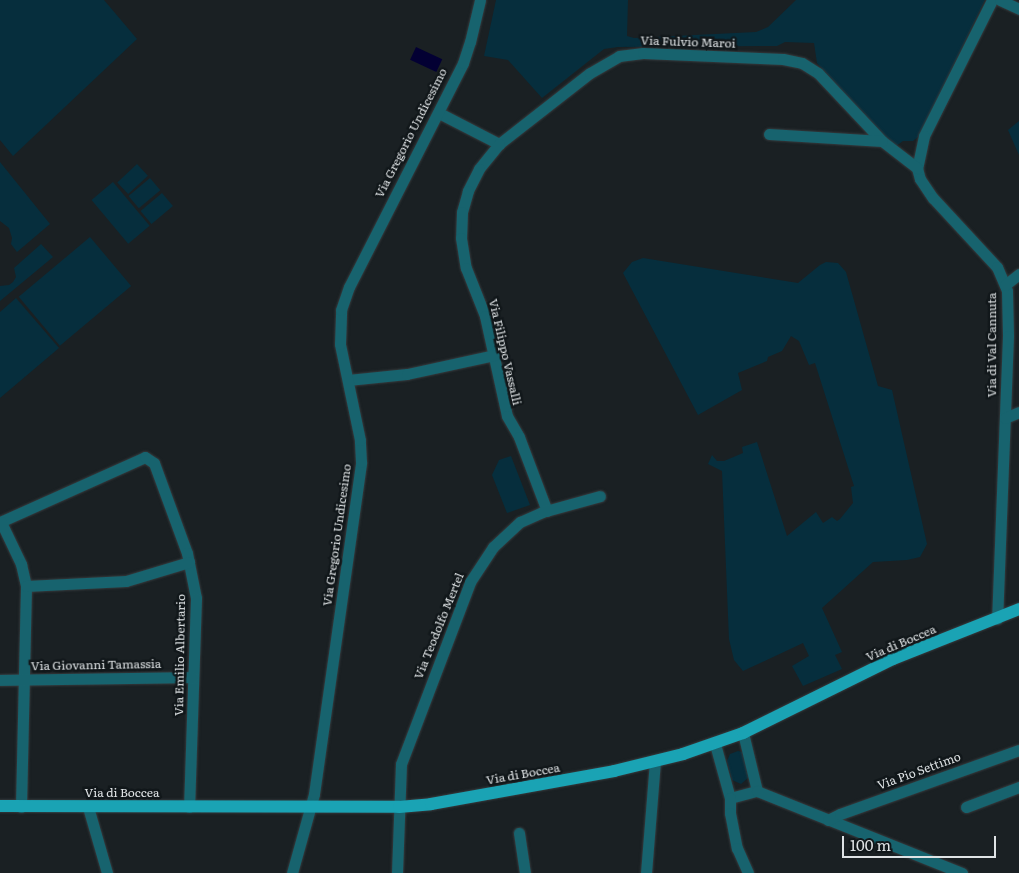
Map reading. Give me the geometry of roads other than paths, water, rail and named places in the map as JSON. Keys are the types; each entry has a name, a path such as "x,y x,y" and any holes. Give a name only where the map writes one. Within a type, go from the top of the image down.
{"main road":[{"name":"Via di Boccea","path":"0,806 398,807 516,789 655,761 715,744 744,732 893,659 1019,609"}],"street":[{"name":"Via Gregorio Undicesimo","path":"292,873 311,806 361,462 360,440 339,336 340,313 344,300 465,57 480,0"},
{"path":"917,168 924,136 992,0"},
{"path":"1000,0 1019,9"},
{"name":"Via Fulvio Maroi","path":"499,144 607,61 623,55 643,53 783,60 802,64 818,73 882,141 917,168"},
{"path":"438,112 499,144"},
{"path":"768,134 882,141"},
{"name":"Via Filippo Vassalli","path":"499,144 473,180 463,204 460,227 464,260 479,298 507,416 518,437 547,511"},
{"name":"Via di Val Cannuta","path":"917,168 924,186 994,263 1005,285 1008,328 997,619"},
{"path":"1005,285 1019,274"},
{"path":"348,380 407,374 494,355"},
{"path":"1005,418 1019,412"},
{"name":"Via Emilio Albertario","path":"0,522 145,457 150,458 155,465 189,562 196,606 189,807"},
{"name":"Via Teodolfo Mertel","path":"397,873 401,764 470,582 488,553 505,535 526,519 600,496"},
{"path":"0,522 21,564 26,586 26,680 21,807"},
{"path":"26,586 126,581 189,562"},
{"name":"Via Giovanni Tamassia","path":"0,680 193,677"},
{"path":"744,732 757,791"},
{"path":"715,744 730,798 730,814 737,848 748,873"},
{"name":"Via Pio Settimo","path":"828,820 840,814 1019,750"},
{"path":"646,873 655,761"},
{"path":"966,807 1019,788"},
{"path":"730,798 757,791 962,873"},
{"path":"88,807 107,873"},
{"path":"519,833 525,873"}]}
